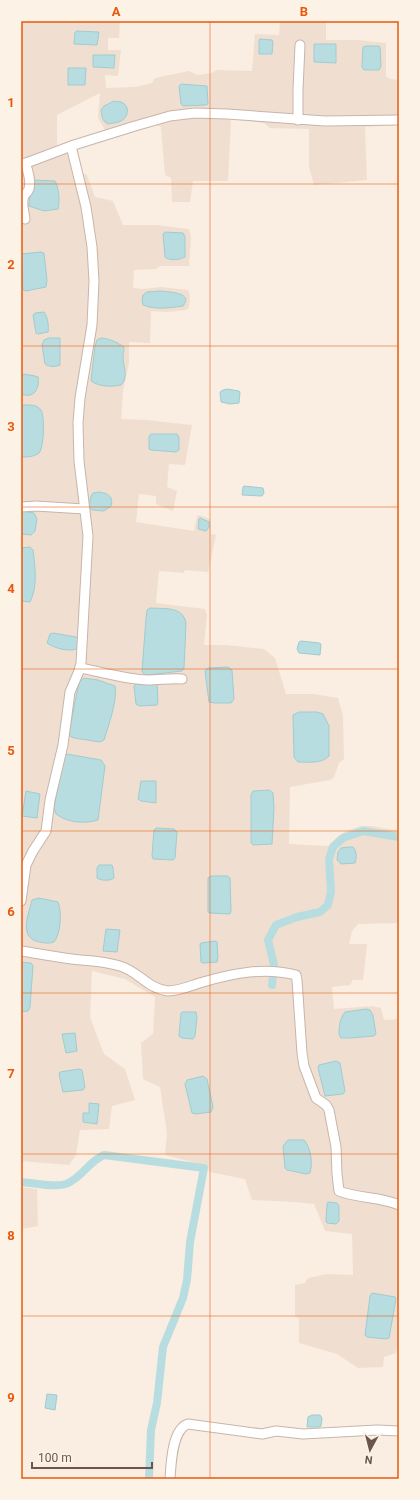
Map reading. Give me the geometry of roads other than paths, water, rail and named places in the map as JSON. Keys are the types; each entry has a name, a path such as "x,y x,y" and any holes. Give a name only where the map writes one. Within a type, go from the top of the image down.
{"street":[{"path":"298,120 300,45"},
{"path":"25,219 23,202 29,186 28,169 23,164 71,146 170,116 189,114 227,114 325,121 399,120"},
{"path":"21,901 26,865 46,831 50,800 63,745 70,692 80,668 88,536 79,461 78,423 80,398 92,325 94,281 92,247 86,207 71,146"},
{"path":"21,507 36,506 84,509"},
{"path":"80,668 129,678 148,680 172,678 182,679"},
{"path":"21,951 81,960 103,961 130,969 149,985 168,991 181,989 242,972 284,972 296,975 303,1059 316,1098 326,1105 329,1110 336,1147 339,1191 365,1197 386,1199 399,1205"},
{"path":"170,1479 174,1444 182,1427 188,1424 262,1434 276,1431 303,1434 377,1430 399,1431"}],"water":[{"path":"75,32 99,32 97,45 74,44"},
{"path":"260,39 272,40 272,54 259,54"},
{"path":"314,44 336,44 336,63 314,62"},
{"path":"363,47 380,47 381,66 379,70 364,70 362,67"},
{"path":"93,55 115,55 114,68 93,67"},
{"path":"68,68 86,68 85,85 68,85"},
{"path":"181,84 207,86 208,104 183,106 181,104 179,86"},
{"path":"114,101 120,102 126,106 127,114 121,121 108,124 103,120 101,110 104,106"},
{"path":"33,180 55,181 59,195 58,209 44,211 29,206"},
{"path":"165,232 183,233 185,237 185,257 175,260 165,257 163,234"},
{"path":"44,253 47,280 46,287 26,291 23,290 21,254"},
{"path":"147,292 174,292 183,295 185,301 183,306 153,308 143,305 143,295"},
{"path":"44,312 48,322 48,332 38,334 36,333 33,315 35,313"},
{"path":"49,338 60,338 60,365 48,366 45,364 42,345 44,340"},
{"path":"101,338 108,339 124,347 123,357 125,379 121,385 106,386 91,381 95,346 97,340"},
{"path":"24,374 38,377 37,389 33,394 21,394 21,376"},
{"path":"227,389 240,392 239,403 230,404 221,402 220,392"},
{"path":"21,405 32,405 41,410 43,432 42,445 39,453 21,457"},
{"path":"151,434 177,434 179,437 179,450 176,452 149,449 149,436"},
{"path":"244,486 263,488 264,493 262,496 242,495"},
{"path":"99,492 108,494 112,500 111,506 104,511 92,510 89,507 93,493"},
{"path":"22,511 34,513 37,519 35,531 31,535 21,534"},
{"path":"200,518 209,522 209,527 206,531 198,529"},
{"path":"30,547 33,550 35,583 33,596 30,602 21,601 21,548"},
{"path":"150,608 177,611 184,618 186,623 184,668 182,671 148,675 144,674 142,671 147,610"},
{"path":"53,633 76,637 78,639 77,649 61,649 47,643 50,634"},
{"path":"299,642 321,644 320,655 299,653 297,649"},
{"path":"228,667 232,670 234,699 231,703 209,702 205,671 208,668"},
{"path":"84,678 98,680 115,686 116,692 112,713 104,740 100,742 74,738 70,736 69,733 79,682"},
{"path":"155,682 157,684 157,705 139,706 136,704 134,686 137,683"},
{"path":"299,712 317,712 323,714 329,726 329,756 326,759 315,762 298,762 294,757 293,715"},
{"path":"67,754 101,760 105,766 98,820 76,822 56,814 54,808 63,758"},
{"path":"141,781 156,781 156,803 141,801 138,799"},
{"path":"269,790 273,793 274,808 272,844 253,845 251,843 251,795 253,791"},
{"path":"26,791 40,794 37,818 22,816"},
{"path":"156,828 174,829 177,832 175,858 173,860 153,859 154,830"},
{"path":"353,847 355,851 355,863 341,864 337,860 338,852 341,848"},
{"path":"99,865 112,865 114,878 110,880 101,880 97,878 97,868"},
{"path":"211,876 227,876 230,878 230,914 208,912 208,878"},
{"path":"39,898 58,902 60,922 58,934 54,942 45,943 36,941 31,938 26,929 27,917 32,900"},
{"path":"106,929 120,930 117,952 103,951"},
{"path":"217,942 217,962 201,962 201,943"},
{"path":"21,962 31,963 33,966 30,1007 28,1011 21,1012"},
{"path":"366,1009 370,1010 373,1015 376,1034 374,1036 341,1038 339,1035 340,1026 345,1012"},
{"path":"182,1012 196,1012 197,1018 195,1036 193,1039 182,1038 179,1036"},
{"path":"75,1033 77,1051 66,1053 62,1034"},
{"path":"336,1061 340,1063 345,1091 343,1094 325,1096 318,1068 319,1065"},
{"path":"79,1069 82,1070 85,1087 83,1090 63,1092 59,1074 60,1072"},
{"path":"203,1076 207,1079 213,1107 211,1112 196,1114 192,1113 185,1084 187,1080"},
{"path":"89,1103 99,1104 97,1124 83,1122 83,1113 89,1113"},
{"path":"288,1140 304,1140 306,1143 311,1156 310,1173 306,1174 287,1170 285,1168 283,1146"},
{"path":"328,1202 337,1203 339,1206 339,1221 336,1224 327,1223 326,1221"},
{"path":"372,1293 395,1297 396,1299 389,1338 367,1337 365,1335 370,1296"},
{"path":"47,1394 57,1395 55,1410 45,1408"},
{"path":"312,1415 320,1415 322,1418 320,1427 307,1427 308,1417"}],"waterway":[{"path":"272,985 274,965 268,940 276,925 297,917 320,912 328,905 331,892 329,859 333,847 343,838 363,831 399,837"},
{"path":"21,1182 54,1185 66,1184 79,1176 104,1155 204,1168 190,1242 187,1280 183,1298 163,1347 157,1403 151,1430 149,1479"}]}
